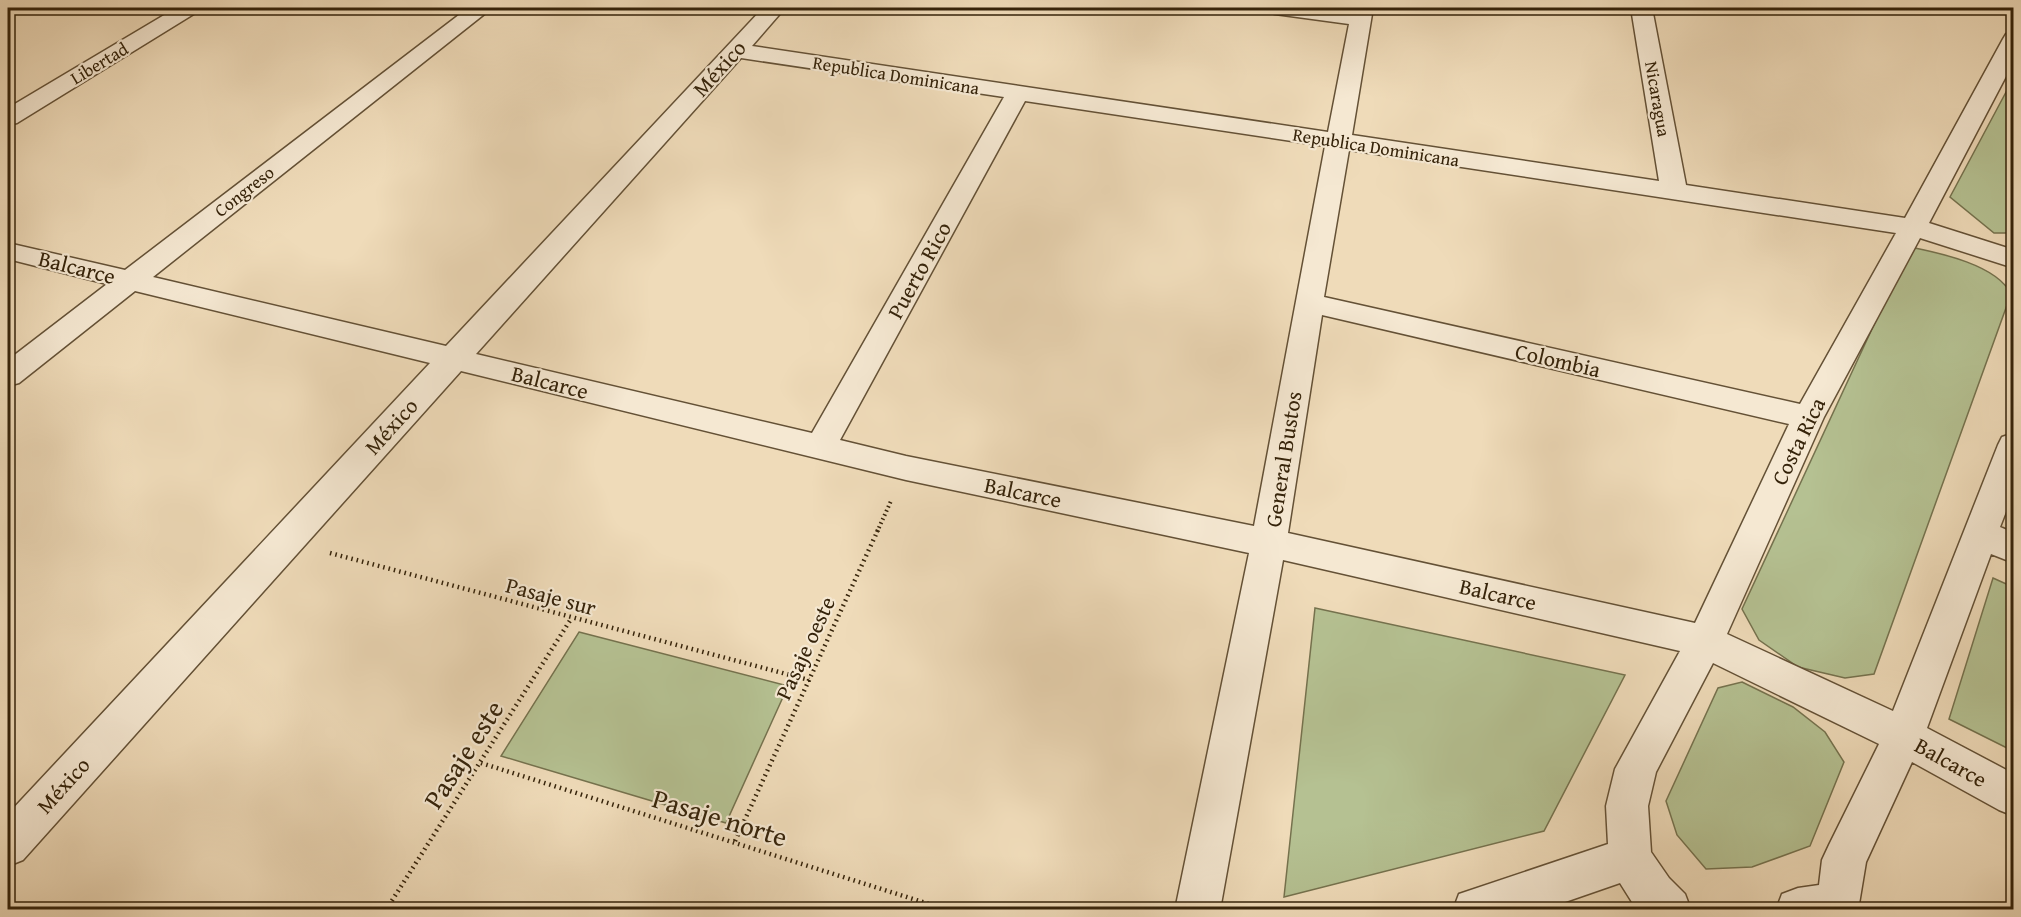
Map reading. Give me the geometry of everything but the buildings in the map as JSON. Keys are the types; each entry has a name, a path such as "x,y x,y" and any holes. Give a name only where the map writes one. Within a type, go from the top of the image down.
{"street":[{"name":"Libertad","path":"8,117 190,8"},
{"name":"Congreso","path":"8,375 481,8"},
{"name":"México","path":"8,845 774,8"},
{"path":"1275,8 1363,13"},
{"name":"Nicaragua","path":"1642,8 1674,191"},
{"name":"General Bustos","path":"1197,909 1269,543 1309,303 1363,13"},
{"name":"Costa Rica","path":"1669,909 1653,894 1630,858 1627,806 1636,769 1705,640 1808,417 2013,39"},
{"name":"Republica Dominicana","path":"735,50 1913,227 2013,259"},
{"name":"Puerto Rico","path":"820,447 1018,93"},
{"name":"Balcarce","path":"8,251 906,468 1269,543 1705,640 1904,736 2013,796"},
{"name":"Colombia","path":"1309,303 1808,417"},
{"path":"1826,908 1845,860 1904,736 2013,446"},
{"path":"1981,534 2013,549"},
{"path":"1474,909 1630,858"}],"path":[{"name":"Pasaje oeste","path":"735,841 906,468"},
{"name":"Pasaje sur","path":"286,541 571,619 809,680"},
{"name":"Pasaje este","path":"386,909 571,619"},
{"name":"Pasaje norte","path":"481,763 948,909"}],"green space":[{"path":"2013,79 2013,233 1994,233 1950,197"},
{"path":"1910,247 1951,257 1981,268 1994,275 2011,294 1874,674 1845,678 1798,667 1759,640 1742,609"},
{"path":"1993,578 2013,587 2013,751 1949,719"},
{"path":"1315,608 1625,675 1544,831 1284,897"},
{"path":"579,632 788,686 726,823 501,756"},
{"path":"1742,682 1793,707 1825,732 1844,762 1810,846 1752,867 1706,869 1677,835 1666,801 1718,688"}]}
